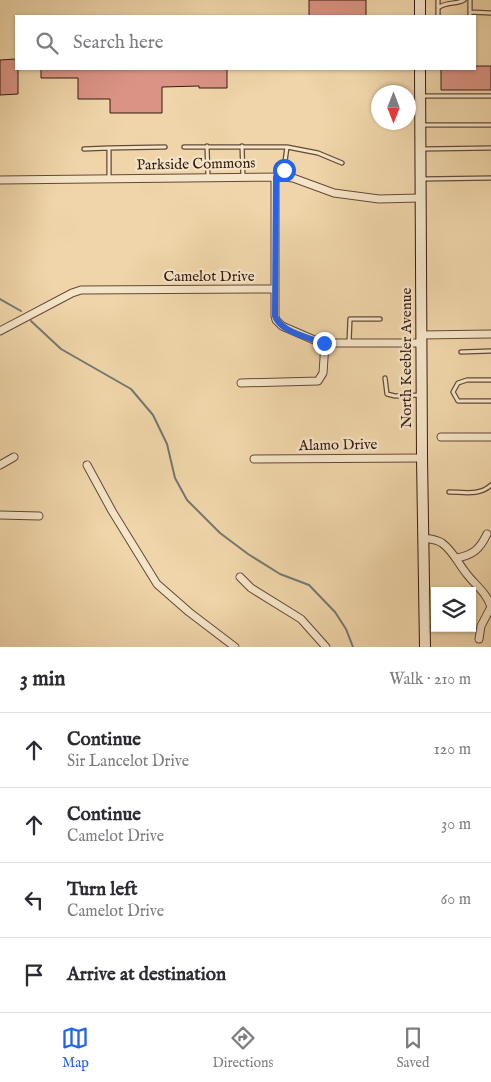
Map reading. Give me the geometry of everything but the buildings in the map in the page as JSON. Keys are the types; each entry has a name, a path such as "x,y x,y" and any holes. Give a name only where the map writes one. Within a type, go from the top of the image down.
{"street":[{"path":"420,0 420,15"},
{"name":"North Keebler Avenue","path":"420,70 421,395 425,647"},
{"path":"275,289 279,177"},
{"name":"Parkside Commons","path":"0,180 279,177 293,178 334,192 379,199 420,198"},
{"name":"Camelot Drive","path":"0,331 81,290 275,289 275,316 279,324 319,342 349,343 491,334"},
{"path":"241,383 318,381 323,373 324,343"},
{"path":"440,437 491,437"},
{"path":"0,465 14,457"},
{"name":"Alamo Drive","path":"254,459 422,458"},
{"path":"87,466 112,512 157,584 189,612 235,647"},
{"path":"0,515 39,516"},
{"path":"456,558 474,552 487,534"},
{"path":"423,538 432,539 443,544 489,600 491,607 481,626 479,639"},
{"path":"240,577 251,588 301,619 326,647"}],"lane":[{"path":"438,0 438,15"},
{"path":"438,8 443,4 460,3 464,0"},
{"path":"470,0 470,14 491,13"},
{"path":"420,96 491,96"},
{"path":"420,125 491,125"},
{"path":"208,146 208,178"},
{"path":"242,146 243,177"},
{"path":"279,177 287,146"},
{"path":"184,147 287,146 318,153 342,163"},
{"path":"84,149 165,147"},
{"path":"109,148 109,178"},
{"path":"420,149 491,148"},
{"path":"420,180 491,178"},
{"path":"349,343 350,319 380,319"},
{"path":"461,352 491,351"},
{"path":"384,378 387,394 395,396 421,395"},
{"path":"491,380 467,380 458,383 453,392 458,401 491,400"},
{"path":"449,492 478,493 491,485"}],"waterway":[{"path":"0,299 21,311"},
{"path":"31,321 61,349 131,389 153,415 167,444 175,478 187,500 220,533 248,554 280,574 309,585 335,612 346,629 353,647"}],"route":[{"path":"284,170 283,177 276,177 275,316 282,326 324,343"}]}
